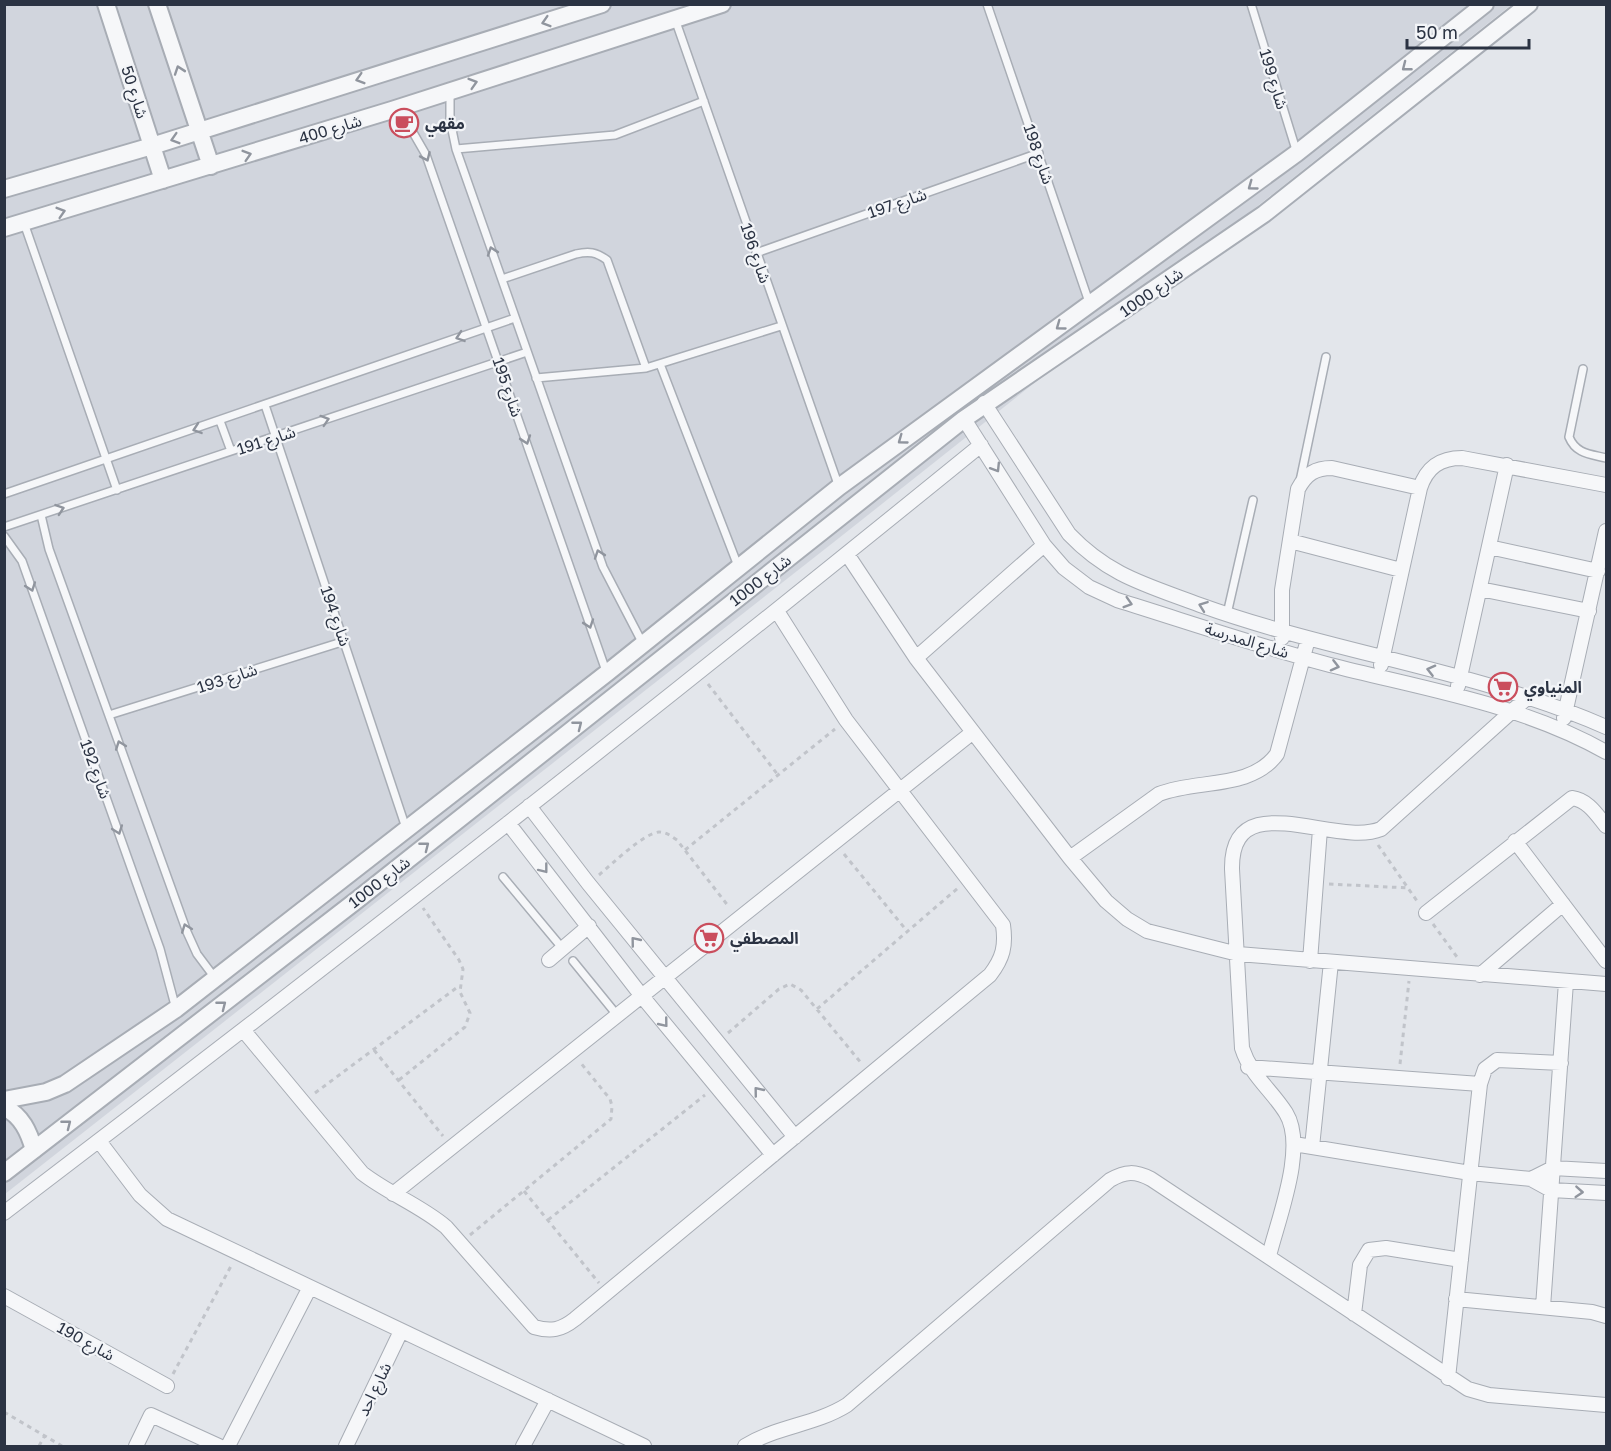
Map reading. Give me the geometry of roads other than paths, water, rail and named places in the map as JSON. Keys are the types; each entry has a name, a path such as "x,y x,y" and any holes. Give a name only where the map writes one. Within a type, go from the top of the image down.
{"street":[{"name":"شارع 50","path":"106,4 163,180"},
{"path":"157,4 212,166"},
{"path":"4,189 152,146 602,4"},
{"name":"شارع 400","path":"4,228 392,111 450,90 723,4"},
{"name":"شارع 1000","path":"4,1100 46,1092 65,1084 176,1008 644,644 839,487 1298,153 1485,4"},
{"name":"شارع 1000","path":"4,1173 357,900 964,419 1264,214 1529,4"},
{"name":"شارع المدرسة","path":"984,404 1070,534 1087,552 1129,579 1227,614 1308,639 1529,696 1606,727"},
{"name":"شارع المدرسة","path":"964,419 1044,545 1064,568 1089,586 1117,600 1303,658 1513,710 1562,729 1606,752"},
{"path":"4,1213 244,1031 416,896 777,611 981,445"},
{"path":"1378,677 1420,488 1431,468 1450,458 1508,465 1606,485"},
{"path":"1456,697 1508,465"},
{"path":"1284,652 1281,631 1282,590 1299,489 1311,472 1321,468 1420,488"},
{"path":"1562,729 1606,531"},
{"path":"1290,541 1401,570"},
{"path":"916,658 1044,545"},
{"path":"1489,547 1598,571"},
{"path":"847,554 916,658 1070,858 1106,901 1127,919 1147,931 1238,954 1606,984"},
{"path":"1480,589 1589,611"},
{"path":"244,1031 362,1173 393,1194 430,1213 460,1243 534,1327 549,1331 563,1328 990,975 1001,961 1005,943 1002,925 846,720 777,611"},
{"path":"1070,858 1159,794 1175,788 1257,774 1269,766 1277,754 1308,639"},
{"path":"1269,1256 1294,1144 1287,1114 1248,1067 1242,1048 1232,852 1238,837 1250,827 1266,822 1361,835 1381,829 1529,696"},
{"path":"393,1194 833,841 973,732"},
{"path":"1426,913 1572,798 1580,799 1587,804 1606,826"},
{"path":"529,806 588,884 795,1137"},
{"path":"508,823 641,995 773,1155"},
{"path":"1311,960 1320,829"},
{"path":"1515,842 1606,961"},
{"path":"567,899 588,884"},
{"path":"1480,975 1563,904"},
{"path":"549,960 589,926"},
{"path":"1312,1147 1331,962"},
{"path":"1543,1307 1566,982"},
{"path":"1448,1378 1480,1084 1485,1069 1497,1060 1561,1063"},
{"path":"1248,1067 1480,1084"},
{"path":"4,1107 21,1120 30,1134 34,1150"},
{"path":"99,1141 152,1208 166,1219 644,1446"},
{"path":"1294,1144 1470,1173 1531,1179 1551,1190 1606,1193"},
{"path":"1531,1179 1553,1168 1606,1171"},
{"path":"744,1446 764,1435 815,1422 847,1405 1110,1180 1123,1172 1138,1172 1151,1179 1448,1378 1468,1389 1489,1395 1606,1405"},
{"path":"1354,1314 1360,1265 1369,1250 1386,1248 1461,1260"},
{"path":"228,1446 310,1287"},
{"name":"شارع 190","path":"4,1296 167,1386"},
{"path":"1456,1299 1592,1312 1606,1316"},
{"name":"شارع احد","path":"346,1446 401,1331"},
{"path":"523,1446 548,1400"},
{"path":"136,1446 151,1415 219,1446"}],"lane":[{"name":"شارع 198","path":"987,4 1090,304"},
{"name":"شارع 199","path":"1251,4 1298,153"},
{"name":"شارع 196","path":"675,19 839,487"},
{"name":"شارع 195","path":"450,90 450,120 456,149 536,378 603,567 644,644"},
{"path":"456,149 615,135 704,100"},
{"name":"شارع 195","path":"392,111 411,129 426,155 607,673"},
{"name":"شارع 197","path":"756,253 1039,153"},
{"path":"24,223 117,490"},
{"path":"502,279 586,251 598,254 607,260 646,368"},
{"name":"شارع 191","path":"4,494 515,318"},
{"path":"536,378 646,368 781,326"},
{"name":"شارع 191","path":"4,527 527,352"},
{"path":"1299,489 1326,357"},
{"path":"660,364 738,567"},
{"path":"1583,369 1569,437 1573,447 1582,452 1606,458"},
{"name":"شارع 194","path":"265,405 406,828"},
{"path":"220,421 231,451"},
{"path":"1227,614 1253,500"},
{"name":"شارع 192","path":"41,515 44,532 187,932 197,954 215,978"},
{"name":"شارع 192","path":"4,536 12,543 26,572 160,949 176,1008"},
{"name":"شارع 193","path":"109,716 345,641"},
{"path":"503,877 563,949"},
{"path":"573,961 617,1015"}],"place":[{"name":"مقهي","path":"404,123"},
{"name":"المنياوي","path":"1503,687"},
{"name":"المصطفي","path":"709,938"}]}
